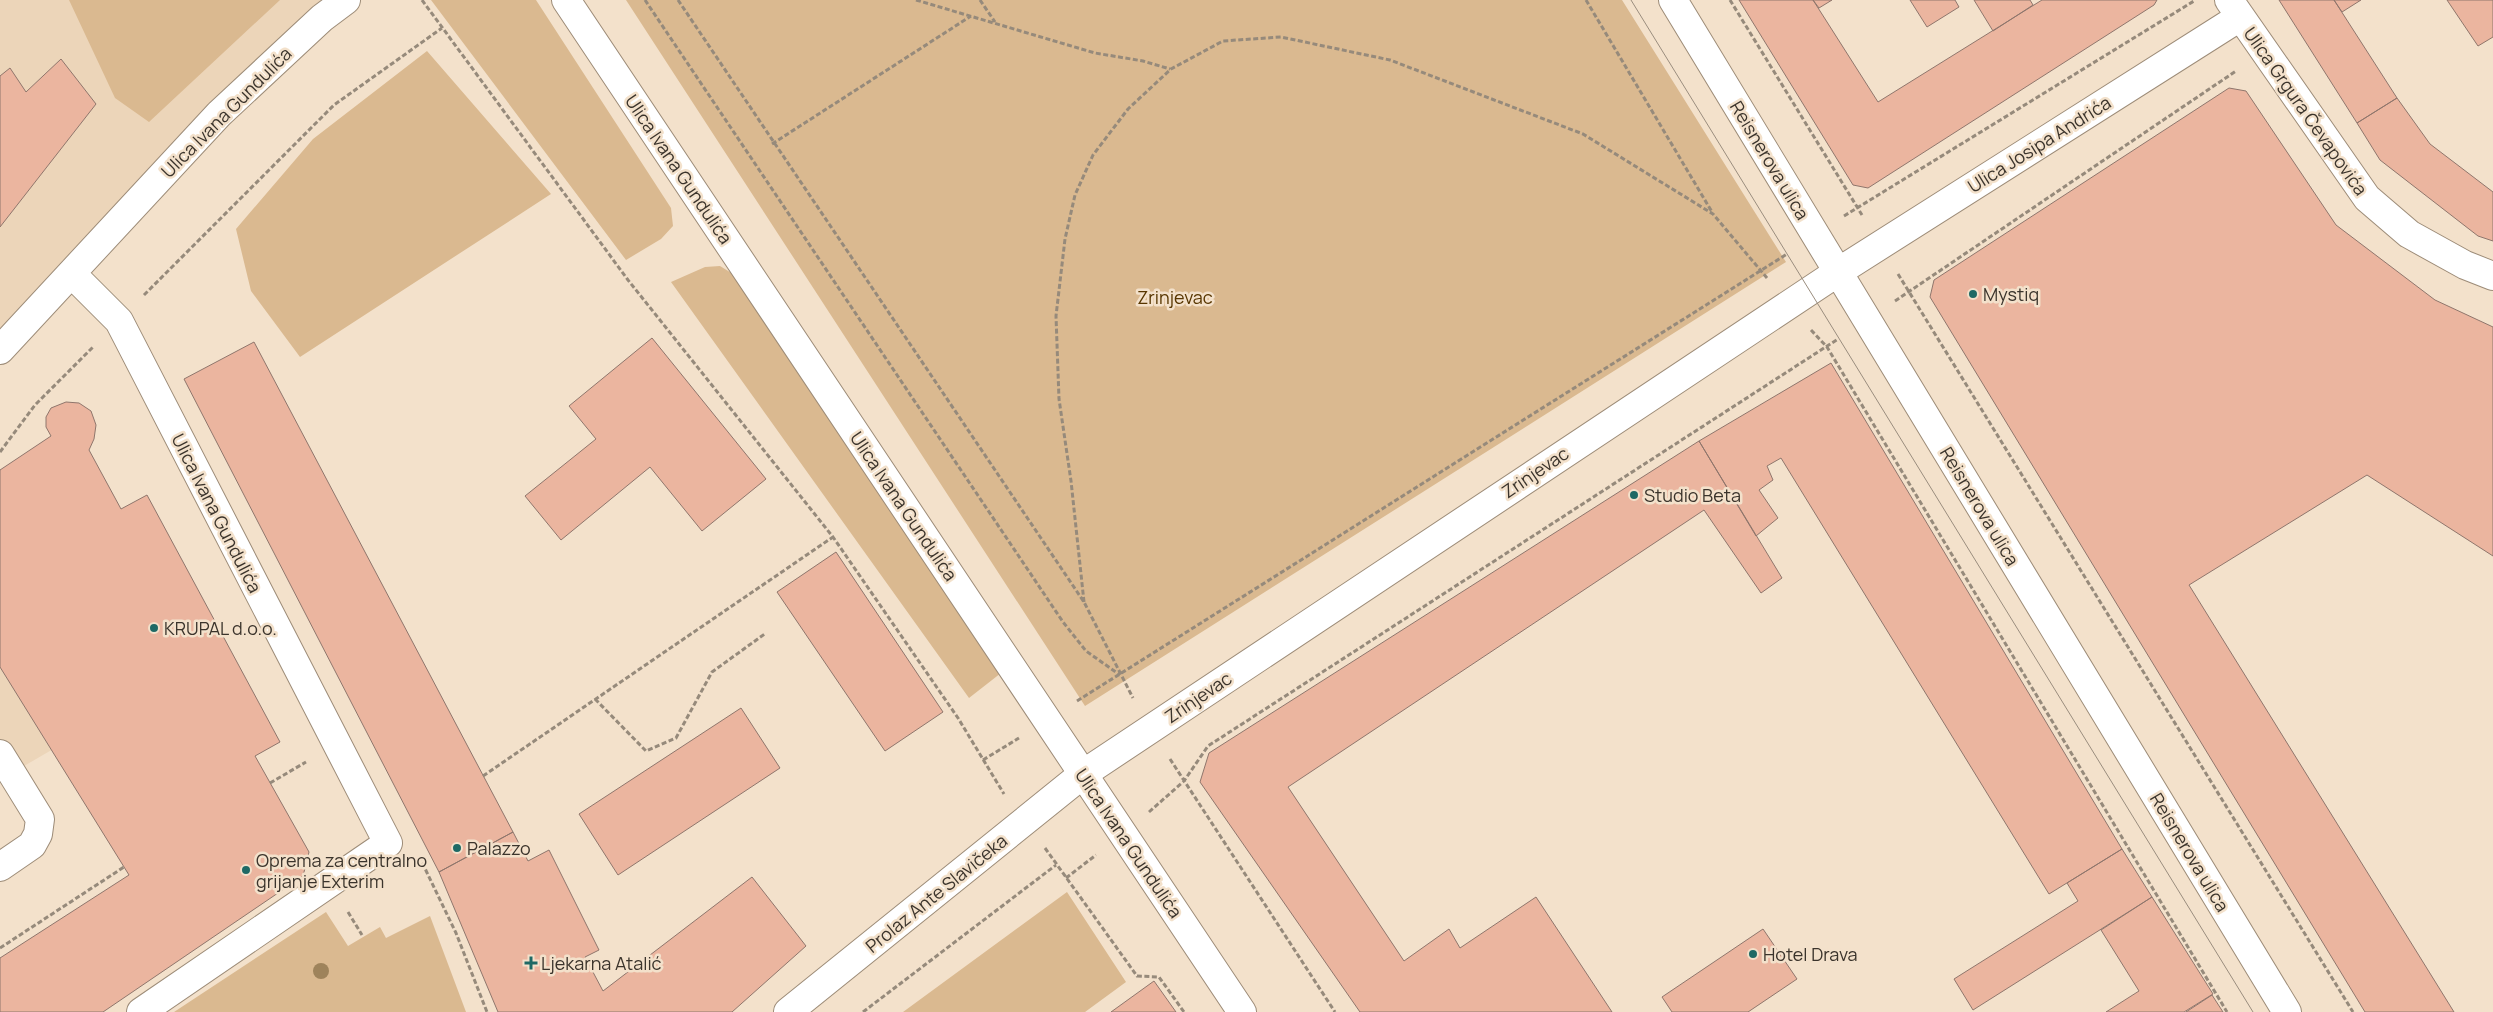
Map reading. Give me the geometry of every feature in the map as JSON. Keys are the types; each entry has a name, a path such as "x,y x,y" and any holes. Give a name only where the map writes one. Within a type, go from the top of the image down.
{"street":[{"name":"Ulica Ivana Gundulića","path":"0,350 219,114 309,30 346,0"},
{"name":"Ulica Ivana Gundulića","path":"566,0 1242,1012"},
{"name":"Reisnerova ulica","path":"1673,0 2287,1012"},
{"name":"Ulica Josipa Andrića","path":"1838,272 2234,8"},
{"name":"Ulica Grgura Čevapovića","path":"2234,8 2367,198 2409,234 2465,265 2493,276"},
{"name":"Zrinjevac","path":"1083,774 1838,272"},
{"name":"Ulica Ivana Gundulića","path":"72,274 118,321 388,843 141,1012"},
{"path":"0,754 40,819 38,834 32,844 0,867"},
{"name":"Prolaz Ante Slavičeka","path":"788,1012 1083,774"}],"path":[{"path":"422,0 628,280 833,537 958,718 1007,799 1137,976 1158,977 1184,1012"},
{"path":"645,0 1063,622 1086,651 1120,675"},
{"path":"678,0 772,144 1084,602 1120,675 1150,728 1335,1012"},
{"path":"916,0 1095,53 1143,61 1171,69"},
{"path":"980,0 994,22"},
{"path":"1586,0 1713,214 1761,271 1786,306 1827,347 2227,1012"},
{"path":"1730,0 2353,1012"},
{"path":"984,760 1761,271 1857,208 2195,0"},
{"path":"772,144 971,16"},
{"path":"0,452 35,404 334,105 442,28"},
{"path":"1084,602 1071,481 1059,399 1056,316 1064,240 1075,195 1093,155 1128,109 1171,69 1223,41 1281,37 1390,60 1583,134 1713,214"},
{"path":"1066,878 1124,834 1184,781 1208,746 1867,321 1908,291 2237,70"},
{"path":"483,776 833,537"},
{"path":"595,698 646,750 676,738 712,672 766,633"},
{"path":"270,782 336,745"},
{"path":"415,848 456,933 487,1012"},
{"path":"863,1012 1056,865"},
{"path":"0,948 124,867"},
{"path":"345,907 362,935"}],"shaded area":[{"path":"0,0 360,0 331,21 0,358"},
{"path":"0,661 55,748 0,780"}],"green space":[{"path":"69,0 280,0 149,122 115,98"},
{"path":"431,0 536,0 671,208 673,226 661,239 626,260"},
{"name":"Zrinjevac","path":"626,0 1622,0 1786,262 1085,706"},
{"path":"427,51 551,194 300,357 251,291 236,229 313,139"},
{"path":"720,266 733,274 1001,673 969,698 671,282 705,267"},
{"path":"1067,892 1126,982 1085,1012 903,1012"},
{"path":"326,912 348,946 380,927 386,938 430,916 466,1012 174,1012"}],"building":[{"path":"1739,0 1813,0 1878,102 2042,0 2157,0 2154,5 1868,188 1853,185"},
{"path":"1813,0 1832,0 1819,8"},
{"path":"1910,0 1955,0 1959,7 1927,27"},
{"path":"1974,0 2030,0 2033,5 1993,31"},
{"path":"2279,0 2334,0 2397,98 2357,123"},
{"path":"2334,0 2361,0 2342,12"},
{"path":"2447,0 2493,0 2493,37 2478,46"},
{"path":"61,59 96,104 0,227 0,76 10,68 26,92"},
{"path":"2229,88 2246,91 2336,225 2435,300 2493,327 2493,556 2367,475 2189,585 2454,1012 2365,1012 1930,297 1934,280"},
{"path":"2397,98 2430,144 2493,192 2493,241 2478,236 2380,160 2357,123"},
{"path":"652,338 766,479 702,531 650,467 561,540 525,496 596,439 569,406"},
{"path":"254,342 513,832 439,872 184,379"},
{"path":"1831,363 2122,849 2049,894 1781,458 1767,466 1773,480 1759,490 1778,518 1756,536 1699,441"},
{"path":"66,402 79,403 91,411 96,425 94,439 89,450 121,509 147,495 280,742 255,756 309,852 303,876 103,1012 0,1012 0,958 129,875 0,667 0,470 51,436 46,427 46,417 51,408"},
{"path":"1699,441 1782,578 1761,593 1704,510 1288,787 1404,961 1449,929 1460,948 1536,897 1612,1012 1360,1012 1200,782 1209,753"},
{"path":"836,552 943,712 885,751 777,592"},
{"path":"741,708 780,768 618,875 579,814"},
{"path":"513,832 528,861 549,850 599,950 585,957 603,991 752,877 806,946 732,1012 498,1012 439,872"},
{"path":"2122,849 2152,897 1973,1010 1954,979 2078,901 2067,883"},
{"path":"2152,897 2213,994 2184,1012 2106,1012 2139,991 2101,930"},
{"name":"Hotel Drava","path":"1763,929 1797,979 1748,1012 1672,1012 1662,997"},
{"path":"1154,981 1176,1012 1111,1012"},
{"path":"2212,995 2223,1012 2186,1012"}],"tram line":[{"path":"1631,0 2253,1012"}],"place":[{"name":"Mystiq","path":"1973,294"},
{"name":"Studio Beta","path":"1634,495"},
{"name":"KRUPAL d.o.o.","path":"154,628"},
{"name":"Palazzo","path":"457,848"},
{"name":"Oprema za centralno grijanje Exterim","path":"246,870"},
{"name":"Hotel Drava","path":"1753,954"},
{"name":"Ljekarna Atalić","path":"531,963"}]}
